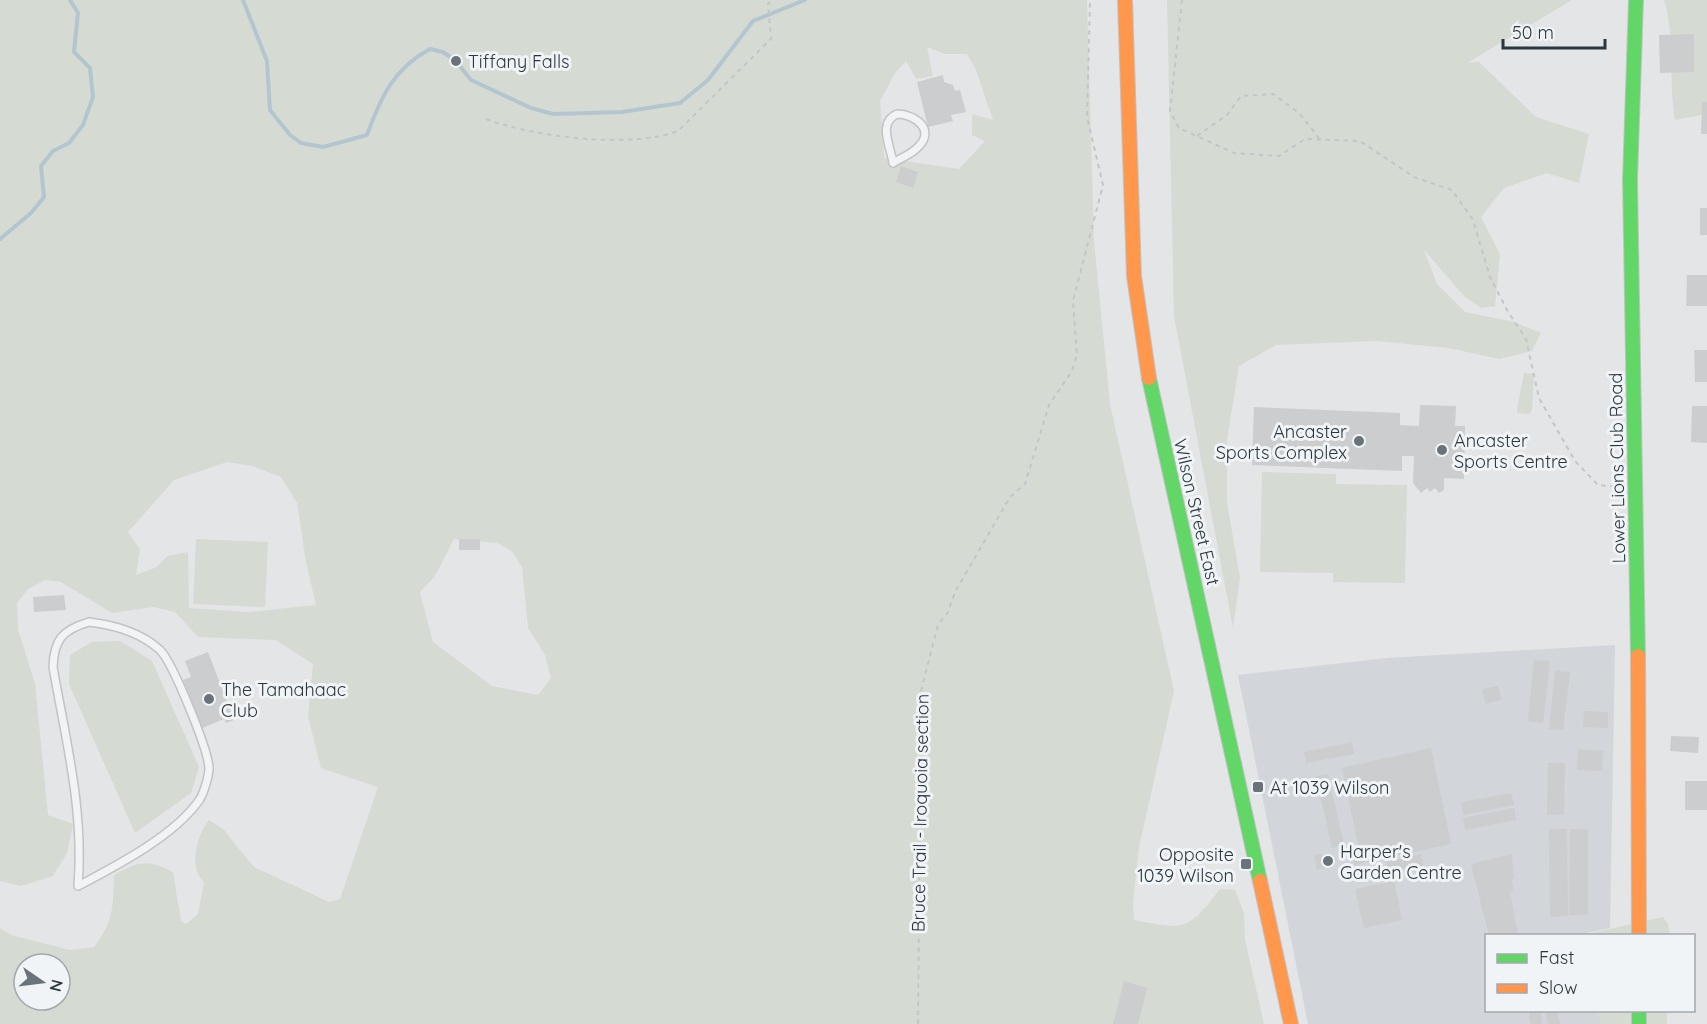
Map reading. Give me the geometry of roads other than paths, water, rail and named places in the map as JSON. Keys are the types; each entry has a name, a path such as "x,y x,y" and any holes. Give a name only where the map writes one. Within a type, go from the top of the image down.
{"main road":[{"name":"Wilson Street East","path":"1125,0 1134,276 1151,388 1292,1024"},
{"name":"Lower Lions Club Road","path":"1636,0 1630,180 1639,934"}],"lane":[{"path":"897,114 914,117 923,126 923,140 917,148 893,163 886,130 887,122 897,114"},
{"path":"89,622 115,625 147,640 161,652 172,666 205,750 209,769 201,797 187,815 142,848 78,886 81,846 78,806 52,668 54,647 62,636 76,626 89,622"}],"waterway":[{"path":"0,239 31,213 44,197 41,166 53,151 69,143 83,125 93,97 90,68 74,52 78,13 70,0"},
{"path":"243,0 267,61 270,110 290,135 301,143 323,147 367,135 383,96 397,75 430,49 443,52 456,61 471,80 531,108 553,114 622,112 680,103 708,80 753,21 805,0"}],"place":[{"name":"Tiffany Falls","path":"456,61"},
{"name":"Ancaster Sports Complex","path":"1359,441"},
{"name":"Ancaster Sports Centre","path":"1442,450"},
{"name":"The Tamahaac Club","path":"209,699"},
{"name":"At 1039 Wilson","path":"1258,787"},
{"name":"Harper's Garden Centre","path":"1328,861"},
{"name":"Opposite 1039 Wilson","path":"1246,864"}]}
